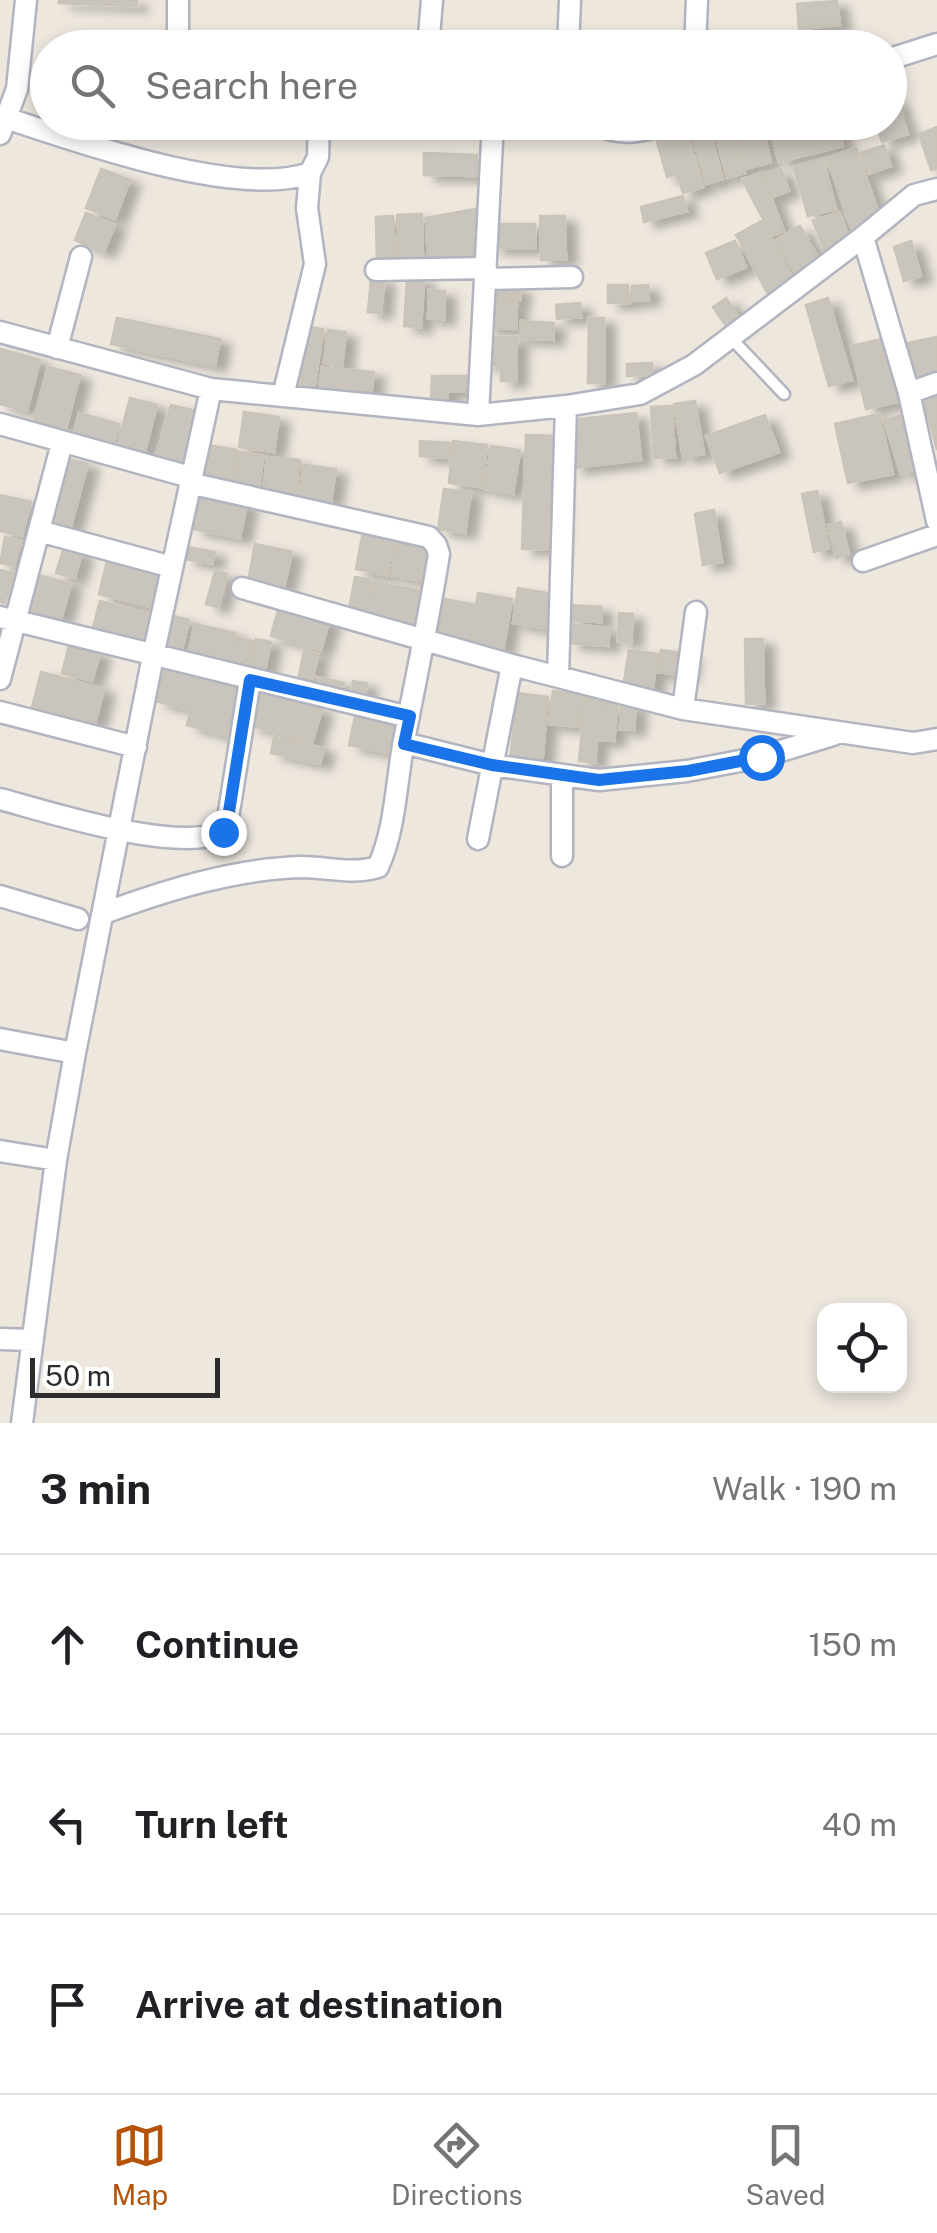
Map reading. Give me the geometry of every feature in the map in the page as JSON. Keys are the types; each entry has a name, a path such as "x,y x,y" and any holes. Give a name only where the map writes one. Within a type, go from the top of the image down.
{"street":[{"path":"26,0 17,89 2,123 30,130"},
{"path":"178,0 178,30"},
{"path":"430,30 432,0"},
{"path":"569,30 570,0"},
{"path":"696,30 697,0"},
{"path":"907,54 937,44"},
{"path":"68,140 223,178 291,180 310,173"},
{"path":"283,396 315,264 306,208 318,140"},
{"path":"478,415 492,140"},
{"path":"0,332 211,388 478,415 566,406 640,394 694,365 914,195 937,190"},
{"path":"863,238 909,393 937,520"},
{"path":"57,348 81,257"},
{"path":"376,270 572,277"},
{"path":"909,393 937,384"},
{"path":"22,1423 56,1160 153,656 211,388"},
{"path":"558,677 566,406"},
{"path":"0,424 190,480 429,537 439,554 387,847 378,867 362,872 302,867 229,875 104,913"},
{"path":"0,679 8,619 39,531 62,443"},
{"path":"39,531 172,568"},
{"path":"863,561 937,535"},
{"path":"242,588 512,665 682,708 913,742 937,739"},
{"path":"682,708 696,612"},
{"path":"8,619 410,716"},
{"path":"478,839 512,665"},
{"path":"0,799 120,831 208,839 223,832 250,680"},
{"path":"0,712 136,747"},
{"path":"404,744 492,765 599,780 688,771 761,757 842,732"},
{"path":"562,775 562,856"},
{"path":"0,896 78,918"},
{"path":"0,1039 76,1053"},
{"path":"0,1152 56,1160"},
{"path":"0,1338 32,1340"}],"lane":[{"path":"730,338 784,394"}],"building":[{"path":"137,0 137,6 59,3"},
{"path":"837,1 840,25 799,29 797,4"},
{"path":"937,127 937,168 931,170 919,134"},
{"path":"657,140 690,140 703,187 683,193 677,174 667,177"},
{"path":"694,140 712,140 723,179 706,184"},
{"path":"717,140 736,140 745,173 727,178"},
{"path":"738,140 766,140 771,162 746,169"},
{"path":"774,140 842,140 843,146 779,162"},
{"path":"884,145 891,166 869,174 861,153"},
{"path":"856,148 881,220 852,230 827,158"},
{"path":"424,153 477,155 476,176 424,175"},
{"path":"823,159 836,209 808,216 794,167"},
{"path":"101,169 130,180 115,219 86,208"},
{"path":"781,169 789,191 773,197 765,174"},
{"path":"762,173 784,231 772,236 742,179"},
{"path":"683,196 687,211 644,222 641,207"},
{"path":"475,209 474,261 428,261 426,218"},
{"path":"839,212 851,242 825,251 813,221"},
{"path":"86,213 115,225 104,252 75,240"},
{"path":"422,214 423,261 398,262 397,215"},
{"path":"393,216 395,263 377,263 376,217"},
{"path":"540,216 565,216 566,259 541,260"},
{"path":"762,221 794,280 768,294 736,235"},
{"path":"491,224 535,224 535,248 492,248"},
{"path":"800,226 819,259 795,273 776,240"},
{"path":"735,241 746,267 717,279 706,253"},
{"path":"911,241 921,276 904,281 894,247"},
{"path":"371,278 384,279 381,313 368,312"},
{"path":"407,278 424,279 421,327 404,326"},
{"path":"489,284 520,288 520,300 488,299"},
{"path":"608,285 628,285 629,303 608,303"},
{"path":"648,285 649,300 632,301 632,286"},
{"path":"429,290 445,291 444,319 428,318"},
{"path":"726,298 741,321 729,330 713,307"},
{"path":"828,298 852,380 829,386 806,305"},
{"path":"486,302 517,303 516,329 485,328"},
{"path":"580,303 581,317 557,319 556,305"},
{"path":"117,318 220,339 215,366 111,344"},
{"path":"589,318 604,318 604,383 588,383"},
{"path":"521,321 554,323 553,340 520,338"},
{"path":"309,327 323,329 314,389 300,387"},
{"path":"328,330 346,332 342,365 324,363"},
{"path":"486,337 517,337 516,381 501,381 501,365 485,365"},
{"path":"937,337 937,374 917,379 908,343"},
{"path":"882,339 897,402 866,409 851,346"},
{"path":"0,349 40,360 27,411 0,404"},
{"path":"652,363 652,375 627,376 627,364"},
{"path":"48,367 80,375 66,429 34,420"},
{"path":"322,367 374,372 371,396 319,390"},
{"path":"432,376 467,376 467,391 447,391 447,404 431,404"},
{"path":"937,389 937,450 922,393"},
{"path":"130,398 157,405 144,455 117,447"},
{"path":"695,401 704,454 683,457 674,404"},
{"path":"171,405 196,411 182,465 156,459"},
{"path":"672,406 675,457 654,458 651,407"},
{"path":"244,412 279,417 274,452 239,447"},
{"path":"79,413 119,424 113,446 73,436"},
{"path":"636,413 641,460 573,468 568,420"},
{"path":"879,414 893,474 848,483 835,424"},
{"path":"765,415 779,452 720,473 706,436"},
{"path":"902,415 919,468 901,474 884,420"},
{"path":"526,435 559,436 556,549 522,549"},
{"path":"420,441 450,443 449,458 420,456"},
{"path":"453,441 487,445 482,487 449,483"},
{"path":"207,445 237,450 230,487 200,481"},
{"path":"491,446 520,450 513,494 485,489"},
{"path":"238,452 263,456 259,491 234,489"},
{"path":"267,457 300,460 296,496 263,493"},
{"path":"68,459 88,464 70,530 50,525"},
{"path":"304,465 336,469 331,502 299,497"},
{"path":"444,489 471,492 465,533 438,529"},
{"path":"817,491 829,548 814,552 802,494"},
{"path":"200,494 247,503 240,538 193,529"},
{"path":"0,495 31,502 22,536 0,531"},
{"path":"714,510 722,562 703,565 695,514"},
{"path":"841,522 849,554 836,558 828,525"},
{"path":"363,531 395,537 387,575 356,569"},
{"path":"5,537 21,541 14,566 0,563"},
{"path":"397,542 429,548 423,581 391,575"},
{"path":"255,544 292,552 284,588 248,582"},
{"path":"64,547 82,552 75,578 56,573"},
{"path":"187,547 215,552 212,564 185,559"},
{"path":"108,557 164,572 155,608 99,594"},
{"path":"0,570 13,573 5,603 0,602"},
{"path":"215,571 227,574 218,607 206,604"},
{"path":"34,574 71,584 61,620 25,611"},
{"path":"355,577 371,580 365,613 349,610"},
{"path":"374,582 425,592 418,626 368,616"},
{"path":"518,588 553,594 548,629 513,623"},
{"path":"478,593 512,599 503,651 469,645"},
{"path":"445,599 475,605 468,643 437,637"},
{"path":"100,601 154,615 146,646 92,631"},
{"path":"570,605 602,607 601,622 570,621"},
{"path":"279,606 330,619 321,650 271,636"},
{"path":"619,613 633,614 631,642 618,641"},
{"path":"174,616 189,620 181,653 166,649"},
{"path":"195,624 235,633 228,664 188,654"},
{"path":"570,624 610,628 608,646 569,643"},
{"path":"236,637 253,641 246,670 230,667"},
{"path":"256,639 271,642 264,675 249,672"},
{"path":"745,639 763,639 764,703 746,704"},
{"path":"69,645 100,653 92,681 62,673"},
{"path":"629,650 658,654 652,693 623,688"},
{"path":"661,650 690,654 687,676 658,672"},
{"path":"304,651 318,654 311,684 298,681"},
{"path":"165,669 245,690 232,737 187,725 191,710 156,701"},
{"path":"41,672 104,689 95,724 32,707"},
{"path":"317,677 344,683 341,694 315,688"},
{"path":"353,681 367,683 364,700 351,698"},
{"path":"259,691 322,709 312,743 249,725"},
{"path":"553,691 583,694 579,727 549,724"},
{"path":"517,693 548,697 542,765 510,762"},
{"path":"585,697 601,699 595,762 579,761"},
{"path":"603,702 618,703 614,741 600,740"},
{"path":"621,703 636,704 634,730 620,729"},
{"path":"355,716 395,724 388,753 349,745"},
{"path":"274,737 324,748 320,764 271,753"}],"route":[{"path":"223,832 250,680 410,716 404,744 492,765 599,780 688,771 761,757"}]}
